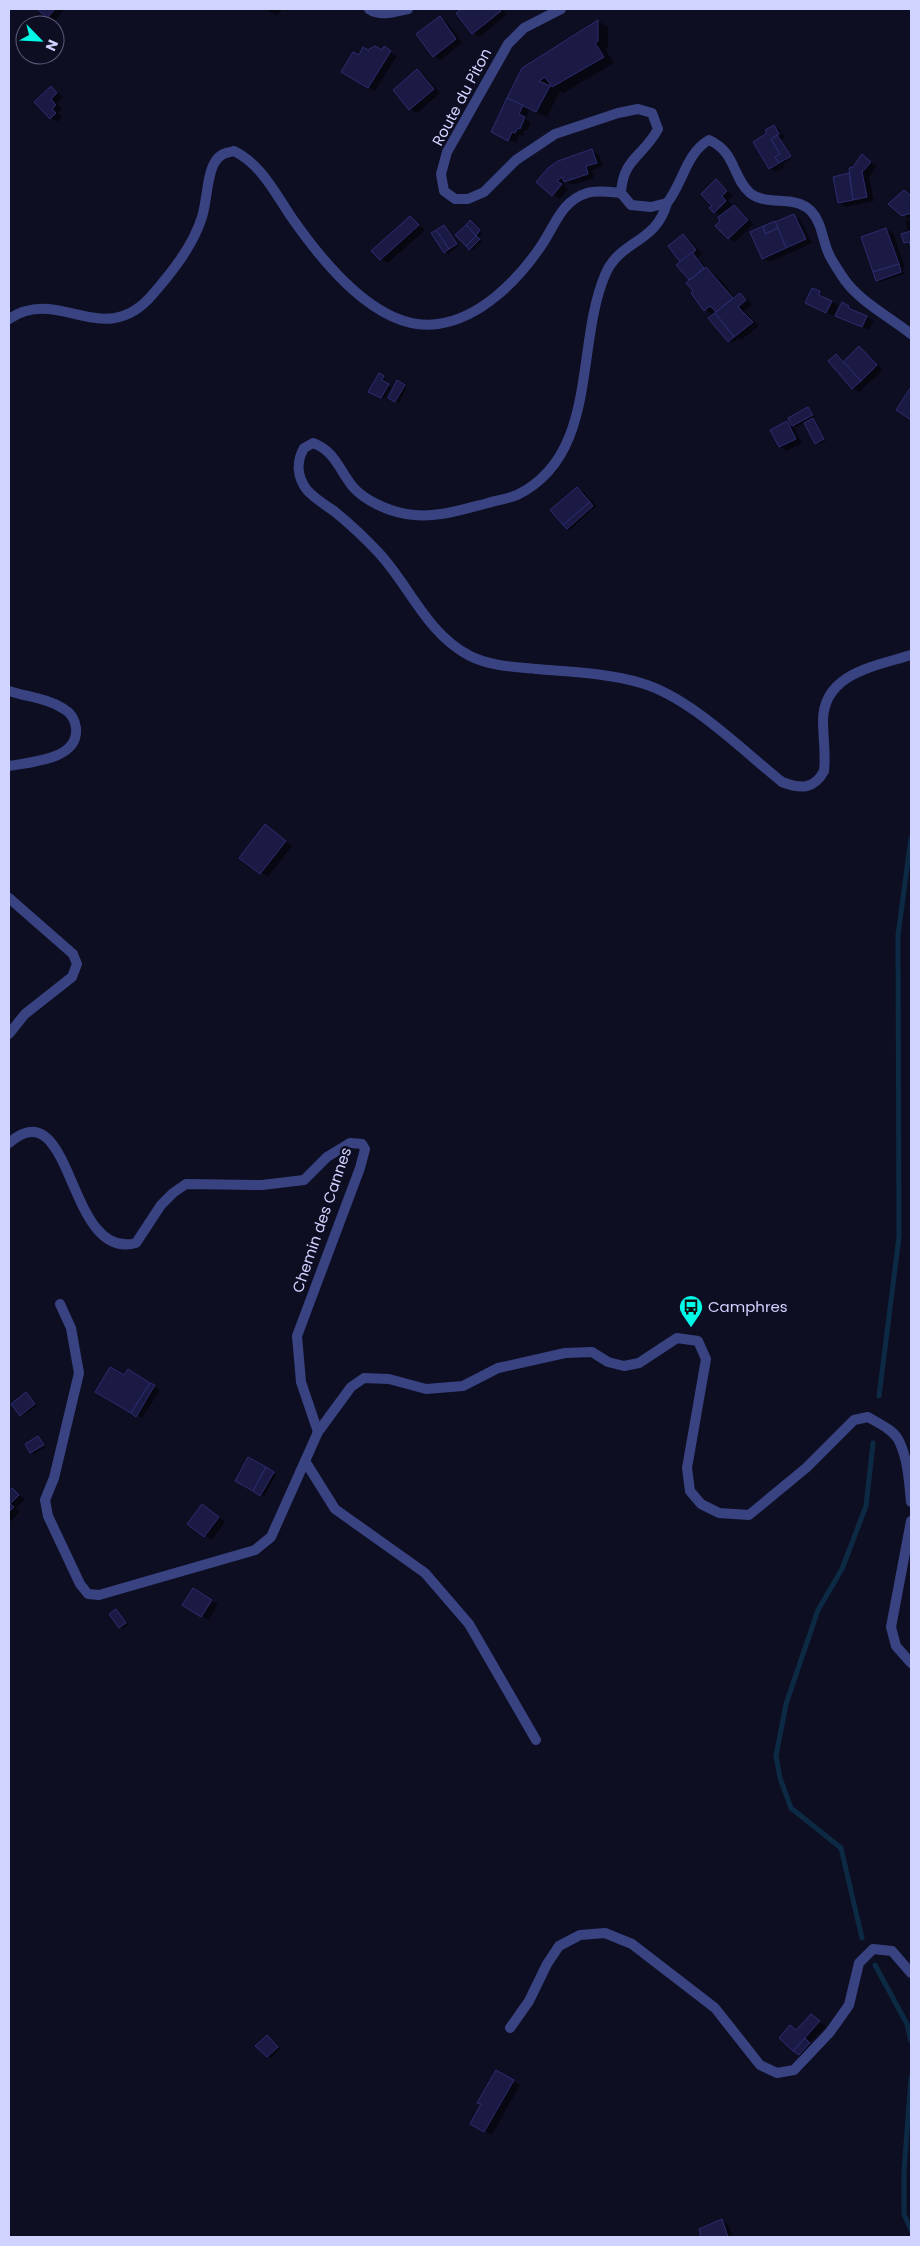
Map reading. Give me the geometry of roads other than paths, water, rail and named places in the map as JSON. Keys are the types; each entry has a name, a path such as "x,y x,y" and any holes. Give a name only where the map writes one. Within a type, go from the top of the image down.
{"street":[{"path":"369,9 378,14 389,14 408,9"},
{"name":"Route du Piton","path":"561,9 524,28 503,52 448,152 441,174 444,191 455,199 468,199 484,192 516,160 555,134 618,113 638,109 652,113 658,129 649,145 631,160 622,177 621,192"},
{"path":"911,334 861,297 843,278 828,253 820,225 810,209 793,201 774,200 752,194 744,186 721,145 709,140 699,146 688,162 678,189 667,203 664,214 651,232 619,254 609,265 598,290 592,315 576,419 565,449 555,464 530,486 506,500 452,514 437,516 406,514 389,510 354,488 328,451 313,443 304,448 299,460 299,475 307,490 356,529 380,554 436,630 450,645 472,657 491,664 597,674 640,682 664,692 687,706 782,782 797,788 814,784 824,771 823,719 825,704 832,691 852,674 911,655"},
{"path":"9,319 38,308 111,320 142,305 153,294 192,242 202,218 214,163 222,154 234,151 246,156 256,165 311,244 350,287 389,315 423,325 457,319 493,300 527,266 559,214 571,202 586,194 621,192 631,205 651,207 667,203"},
{"path":"9,691 50,702 66,710 74,719 76,731 73,741 59,755 9,766"},
{"path":"9,898 73,954 77,964 72,977 25,1014 9,1034"},
{"name":"Chemin des Cannes","path":"9,1143 15,1138 32,1133 46,1136 58,1148 87,1215 96,1229 118,1244 127,1246 136,1243 172,1193 186,1184 262,1186 304,1180 327,1157 350,1143 362,1144 365,1149 360,1168 297,1336 301,1382 318,1432"},
{"path":"60,1304 71,1328 79,1374 54,1478 45,1500 48,1516 80,1584 88,1594 98,1595 255,1550 271,1537 318,1432 351,1387 364,1378 389,1379 426,1389 463,1386 498,1368 565,1353 592,1352 608,1362 624,1366 639,1363 677,1338 688,1338 698,1341 706,1358 687,1468 690,1491 701,1504 719,1514 749,1515 806,1468 854,1420 868,1418 883,1426 898,1439 908,1474 911,1502"},
{"path":"305,1461 336,1509 425,1573 469,1624 536,1740"},
{"path":"911,1521 891,1627 896,1646 911,1663"},
{"path":"510,2028 529,2001 547,1964 559,1946 580,1934 605,1933 632,1944 715,2008 760,2065 777,2073 794,2070 830,2032 849,2005 859,1963 873,1949 892,1951 911,1974"}],"waterway":[{"path":"879,1396 899,1237 898,935 911,838"},
{"path":"862,1938 841,1848 791,1808 780,1778 776,1756 786,1704 818,1610 842,1569 866,1506 873,1443"},
{"path":"875,1965 907,2024 911,2041"},
{"path":"911,2077 904,2172 904,2214 911,2230"}],"place":[{"name":"Camphres","path":"691,1328"}]}
